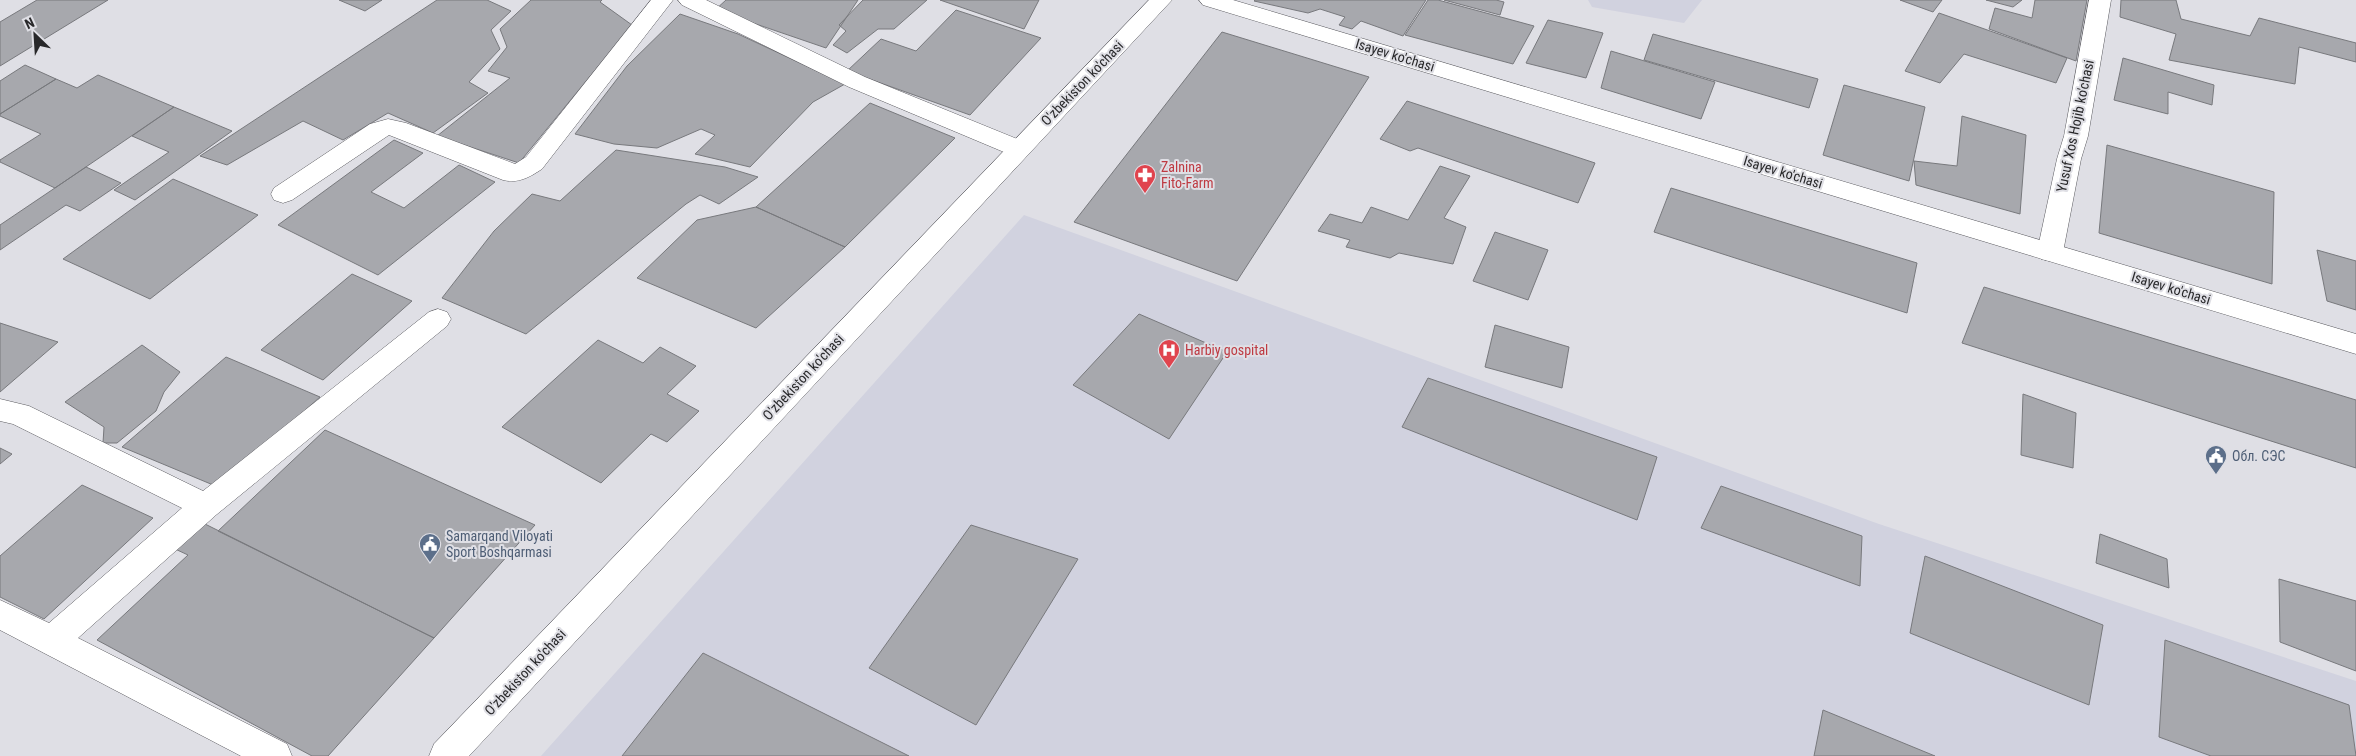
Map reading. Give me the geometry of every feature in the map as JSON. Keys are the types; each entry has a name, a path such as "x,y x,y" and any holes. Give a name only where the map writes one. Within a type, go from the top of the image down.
{"main road":[{"path":"283,194 378,130 388,127 398,128 512,174 524,170 534,163 600,76 662,0"},
{"path":"689,0 857,82 995,137 1019,149"},
{"name":"O'zbekiston ko'chasi","path":"446,756 1161,0"},
{"name":"Isayev ko'chasi","path":"1210,0 2356,344"},
{"name":"Yusuf Xos Hojib ko'chasi","path":"2050,252 2069,159 2076,136 2100,0"},
{"path":"52,640 206,506 438,319"},
{"path":"0,410 19,414 206,506"},
{"path":"0,614 275,756"}],"shaded area":[{"path":"1588,0 1702,0 1684,23 1592,7"},
{"name":"Harbiy gospital","path":"1024,215 1879,524 2356,681 2356,756 541,756"}],"building":[{"path":"37,0 108,0 0,66 0,22"},
{"path":"339,0 382,0 365,11"},
{"path":"437,0 487,0 511,11 491,30 500,49 469,82 488,93 433,133 388,113 343,140 303,121 227,165 200,156"},
{"path":"531,0 602,0 600,2 632,25 519,163 437,136 510,78 488,71 507,47 500,29"},
{"path":"726,0 858,0 826,48 715,10"},
{"path":"863,0 927,0 894,29 878,29 847,53 833,45 846,31 839,25"},
{"path":"940,0 1039,0 1024,29"},
{"path":"1255,0 1426,0 1403,36 1361,21 1352,29 1339,25 1345,17 1320,9 1308,13"},
{"path":"1428,0 1438,0 1534,26 1513,64 1405,35"},
{"path":"1444,0 1496,0 1504,2 1500,15"},
{"path":"1900,0 1942,0 1933,12"},
{"path":"1986,0 2022,0 2013,7"},
{"path":"2035,0 2087,0 2076,61 1989,29 1995,8 2032,18"},
{"path":"2121,0 2176,0 2181,19 2250,36 2259,18 2356,43 2356,62 2299,47 2295,84 2169,60 2176,34 2120,17"},
{"path":"956,10 1041,38 970,115 847,71 881,39 916,51"},
{"path":"1939,13 2067,58 2056,83 1964,54 1940,83 1905,71"},
{"path":"680,14 738,34 845,84 813,102 750,167 695,154 715,135 701,129 657,148 614,144 575,134 627,66"},
{"path":"1548,20 1603,33 1586,78 1526,63"},
{"path":"1222,32 1369,77 1237,281 1074,222"},
{"path":"1653,34 1818,79 1809,108 1644,60"},
{"path":"1611,51 1715,82 1701,119 1601,88"},
{"path":"2123,58 2214,85 2212,105 2168,92 2168,114 2114,100"},
{"path":"25,65 56,79 0,114 0,81"},
{"path":"98,75 174,107 55,188 0,162 0,160 41,134 0,116 0,114 56,79 77,88"},
{"path":"1844,85 1925,107 1909,181 1823,155"},
{"path":"1407,101 1595,163 1578,203 1418,148 1410,151 1380,139"},
{"path":"870,103 955,138 845,247 756,207"},
{"path":"174,107 232,131 135,200 114,190 169,152 132,136"},
{"path":"1962,116 2026,135 2020,214 1916,185 1914,161 1957,166"},
{"path":"394,140 423,153 371,192 404,208 459,165 495,182 378,275 278,225"},
{"path":"2107,145 2274,192 2272,284 2099,233"},
{"path":"616,150 725,167 758,177 719,204 700,195 686,204 526,334 442,298 494,231 532,194 560,201"},
{"path":"1440,166 1470,176 1444,218 1466,227 1453,264 1399,253 1390,258 1346,247 1350,240 1318,231 1330,214 1362,223 1371,207 1408,220"},
{"path":"86,167 121,183 80,211 66,205 0,250 0,225"},
{"path":"173,179 258,215 150,299 63,259"},
{"path":"1671,188 1917,263 1907,313 1654,232"},
{"path":"756,207 845,247 756,328 637,278 697,220"},
{"path":"1495,232 1548,250 1528,300 1473,281"},
{"path":"2317,250 2356,261 2356,310 2327,301"},
{"path":"352,274 412,301 323,380 261,350"},
{"path":"1984,287 2356,400 2356,468 1962,343"},
{"path":"1139,314 1227,352 1169,439 1073,385"},
{"path":"0,323 58,342 0,392"},
{"path":"1495,325 1569,347 1562,388 1485,367"},
{"path":"598,340 643,363 660,347 696,366 667,394 699,411 667,442 651,434 601,483 502,427"},
{"path":"142,345 180,372 164,392 156,411 117,443 103,443 104,427 65,402"},
{"path":"226,357 320,397 218,487 122,447"},
{"path":"1428,378 1657,457 1637,520 1402,427"},
{"path":"2023,394 2076,413 2073,468 2021,455"},
{"path":"325,430 535,525 434,638 218,531"},
{"path":"0,448 12,454 0,464"},
{"path":"82,485 153,518 44,619 0,597 0,556"},
{"path":"1721,486 1862,536 1860,586 1701,528"},
{"path":"201,522 434,638 328,756 312,756 97,640 188,555 173,548"},
{"path":"971,525 1078,559 976,725 869,668"},
{"path":"2100,534 2167,559 2169,588 2096,563"},
{"path":"1925,556 2103,625 2089,705 1910,633"},
{"path":"2279,579 2356,601 2356,671 2280,642"},
{"path":"2165,640 2349,705 2356,756 2211,756 2159,737"},
{"path":"703,653 909,756 622,756"},
{"path":"1823,710 1935,756 1814,756"}],"place":[{"name":"Zalnina Fito-Farm","path":"1145,194"},
{"name":"Harbiy gospital","path":"1169,369"},
{"name":"Обл. СЭС","path":"2216,475"},
{"name":"Samarqand Viloyati Sport Boshqarmasi","path":"430,563"}]}
